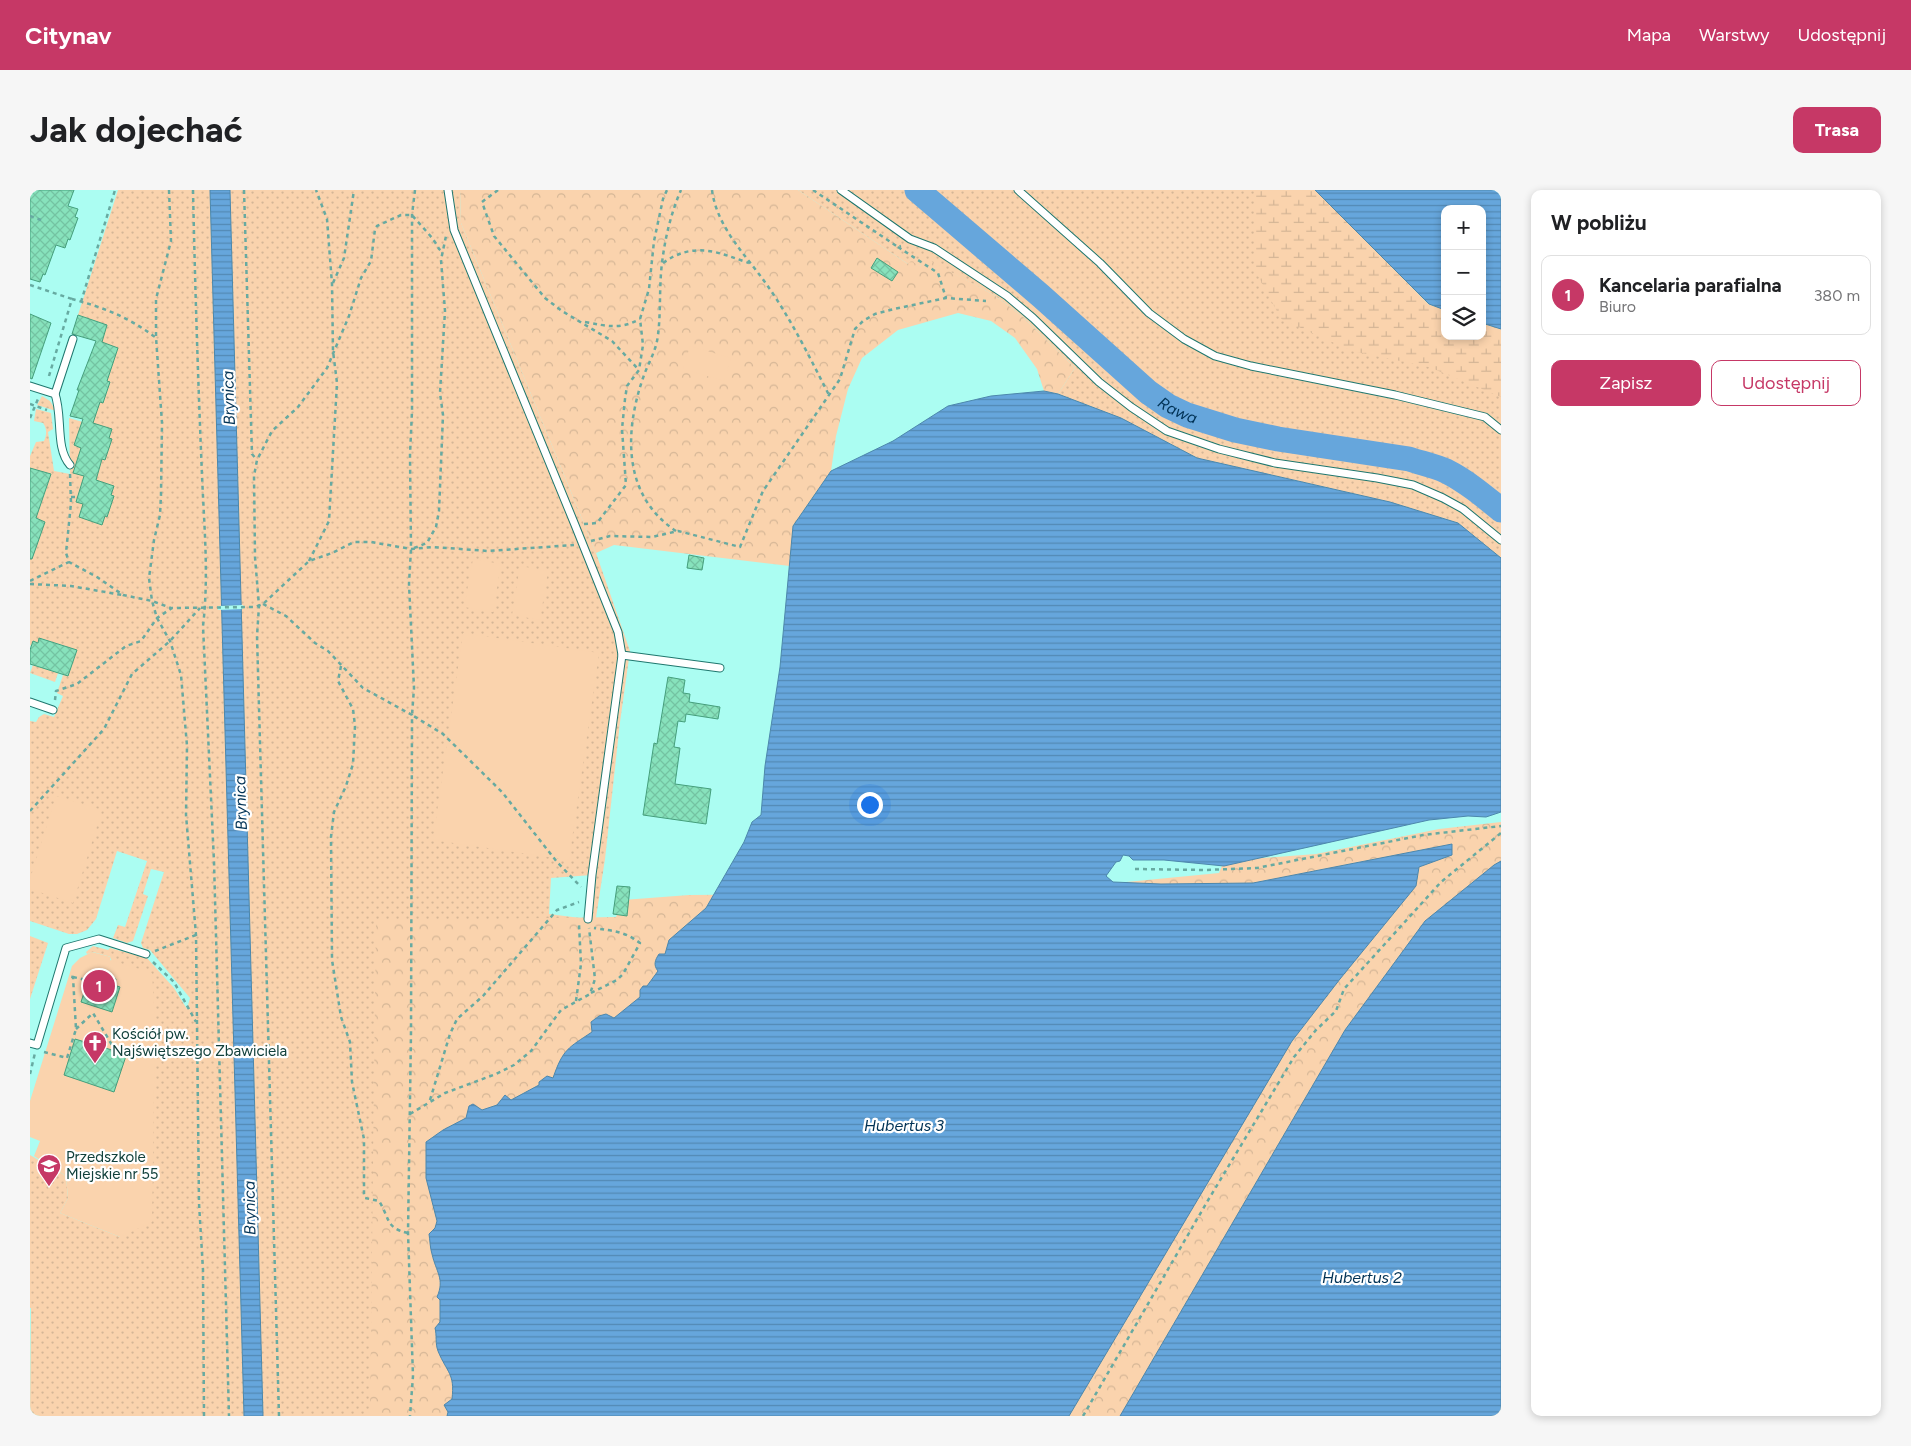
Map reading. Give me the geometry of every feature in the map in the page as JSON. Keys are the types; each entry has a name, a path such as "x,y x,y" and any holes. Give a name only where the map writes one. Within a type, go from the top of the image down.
{"lane":[{"path":"448,190 454,230 618,632 622,655 588,919"},
{"path":"841,190 910,239 934,248 1007,296 1033,318 1099,382 1131,408 1167,431 1220,449 1275,463 1414,485 1444,498 1463,509 1501,540"},
{"path":"1018,190 1100,263 1149,313 1184,339 1215,356 1250,366 1395,394 1485,417 1501,430"},
{"path":"70,465 64,458 61,448 59,406 55,394 73,339"},
{"path":"30,386 55,394"},
{"path":"622,655 720,668"},
{"path":"30,702 53,710"},
{"path":"34,1046 66,948 99,939 146,954"}],"path":[{"path":"81,302 115,190"},
{"path":"169,190 171,241 156,299 156,338 162,441 160,515 149,578 152,601 157,618 170,641 181,675 187,746 186,815 196,935 204,1416"},
{"path":"193,190 205,516 204,626 214,862 229,1416"},
{"path":"244,190 252,454 257,460"},
{"path":"30,582 71,586 123,595 152,601 172,608 257,606 263,604 309,561 329,521 338,383 333,351 332,284 327,219 316,190"},
{"path":"332,284 344,258 354,190"},
{"path":"410,1416 413,1376 408,1233 412,715 414,688 409,584 411,549 412,215 414,190"},
{"path":"498,190 482,202 494,236 545,298 562,311 612,341 639,370"},
{"path":"575,524 598,523 626,485 622,429 625,399 627,386 639,370 643,345 640,319 649,289 654,241 663,199 667,190"},
{"path":"678,532 654,513 645,501 632,467 634,405 658,336 662,264 669,224 681,190"},
{"path":"712,190 718,214 732,239 768,285 794,328 830,395"},
{"path":"813,190 938,273 946,298"},
{"path":"279,1416 254,476 257,460 272,431 298,407 327,368 349,316 361,278 371,261 375,229 379,224 401,215 412,215 442,251"},
{"path":"30,216 41,220"},
{"path":"411,549 427,543 436,527 439,511 443,415 440,393 445,311 441,260 444,239 448,232 454,230"},
{"path":"898,247 910,239"},
{"path":"662,264 682,252 697,250 709,250 751,264"},
{"path":"30,285 72,299"},
{"path":"591,541 610,536 652,536 678,532 740,547 763,491 840,379 855,329 863,321 875,314 946,298 986,301"},
{"path":"116,313 131,320 156,338"},
{"path":"582,322 620,327 628,326 640,319"},
{"path":"30,404 59,415"},
{"path":"70,465 71,497 66,553 69,562 97,577 123,595"},
{"path":"71,497 78,498"},
{"path":"309,561 332,553 354,542 371,542 411,549 433,548 488,551 583,544"},
{"path":"30,582 69,562"},
{"path":"263,604 286,616 315,643 328,651 340,666 363,688 443,734 502,792 557,862 590,898 557,910 483,996 457,1019 450,1034 430,1101"},
{"path":"53,710 56,691 77,684 126,646 141,641 157,618 172,608"},
{"path":"30,812 104,729 132,674 170,641 200,608"},
{"path":"340,666 338,682 353,709 355,726 353,764 346,786 334,812 332,828 330,904 332,960 341,1017 350,1042 352,1082 364,1139 365,1198 379,1202 388,1222 396,1231 408,1233"},
{"path":"1135,869 1197,870 1257,868 1406,838 1501,826"},
{"path":"1083,1416 1207,1202 1294,1057 1316,1030 1336,1011 1344,989 1441,882 1501,833"},
{"path":"576,1001 581,964 579,917"},
{"path":"410,1114 444,1093 496,1074 514,1065 531,1050 561,1010 617,980 623,974 640,942 632,936 614,930 589,926 596,979 590,994"},
{"path":"196,935 146,954 174,982 197,1023"},
{"path":"58,974 86,980"},
{"path":"30,1074 34,1046 67,1058 76,1029 73,977"},
{"path":"76,1029 93,1013 94,1009"},
{"path":"93,1013 112,1045"}],"green space":[{"path":"118,190 210,190 244,1416 30,1416 30,1155 66,1176 68,1198 60,1213 120,1237 111,957 93,952 87,954 86,952 93,946 108,950 110,948 147,958 174,988 187,1009 190,998 150,950 143,948 141,943 164,872 151,869 143,894 148,896 133,941 127,943 113,938 118,925 125,927 147,861 117,851 96,919 87,930 77,934 69,934 30,921 30,721 36,722 44,714 54,717 63,696 57,693 63,675 68,676 77,650 40,638 38,643 33,641 30,645 30,558 32,558 45,522 33,517 38,512 51,474 30,468 30,456 36,442 44,441 46,434 43,423 34,421 36,409 51,413 53,429 48,432 54,471 70,474 69,418 86,423 100,402 103,403 110,383 107,381 118,348 100,342 107,325 78,315"},
{"path":"230,190 460,190 461,223 596,553 630,651 605,859 595,924 447,1416 263,1416","holes":["592,875 588,919 549,914 551,878"]},
{"path":"460,190 798,190 908,264 911,261 920,266 925,258 994,295 1022,316 1075,368 1058,394 1044,391 1037,369 1015,338 991,321 958,313 898,330 862,358 848,389 836,436 831,471 793,526 790,566 614,545 596,553 461,223"},
{"path":"798,190 912,190 992,257 1141,391 1171,411 1199,425 1269,444 1356,455 1424,468 1456,481 1483,499 1501,515 1501,558 1458,523 1390,502 1197,458 1121,418 1058,394 1075,368 1022,316 994,295 925,259 920,266 908,264"},
{"path":"925,190 1315,190 1428,304 1441,309 1441,340 1486,340 1486,324 1501,329 1501,505 1448,469 1427,460 1276,435 1209,419 1172,403 1145,384"},
{"path":"1256,190 1315,190 1428,304 1441,309 1441,340 1486,340 1486,324 1501,329 1501,397 1429,367 1352,351 1281,319 1254,268"},
{"path":"690,346 731,358 724,381 683,369"},
{"path":"42,396 50,401 56,411 37,405"},
{"path":"473,559 501,564 493,612 464,607"},
{"path":"520,566 548,571 540,620 512,615"},
{"path":"463,633 599,653 569,860 433,840"},
{"path":"33,665 58,673 55,682 30,673"},
{"path":"56,796 102,810 73,903 30,889 30,879"},
{"path":"1501,822 1501,1416 370,1416 376,921 616,917 623,900 689,895 1013,893 1219,873 1224,861 1316,854 1439,829"},
{"path":"30,936 48,943 30,999"},
{"path":"92,952 111,957 110,960 152,973 155,1020 152,1222 120,1237 60,1213 68,1198 66,1176 34,1156 40,1141 30,1137 30,1101 72,966 80,958"}],"water":[{"name":"Brynica","path":"210,190 230,190 263,1416 244,1416"},
{"path":"1315,190 1501,190 1501,329 1486,324 1486,205 1441,205 1441,308 1429,304"},
{"name":"Hubertus 3","path":"1044,391 1058,394 1121,418 1197,458 1390,502 1458,523 1501,558 1501,812 1486,817 1468,816 1429,820 1224,866 1164,860 1133,860 1129,856 1123,855 1120,861 1116,862 1106,876 1113,882 1161,884 1253,883 1452,844 1452,855 1419,867 1416,886 1292,1041 1069,1416 447,1416 448,1412 444,1405 452,1399 453,1390 450,1374 438,1351 435,1328 440,1322 440,1300 437,1297 440,1280 431,1252 429,1234 435,1228 437,1221 426,1178 426,1142 443,1130 466,1118 469,1106 473,1104 482,1110 497,1105 505,1095 511,1100 539,1085 539,1082 547,1076 553,1078 567,1050 592,1032 591,1022 599,1016 606,1014 614,1018 640,997 640,990 643,986 647,986 658,971 655,967 656,960 659,954 665,954 669,940 706,908 744,842 752,822 761,815 765,766 780,667 793,526 831,471 893,441 948,406 991,396"},
{"name":"Hubertus 2","path":"1501,861 1501,1416 1120,1416 1345,1030 1425,921"}],"pier":[{"path":"243,605 243,609 218,610 218,606"}],"building":[{"path":"30,190 74,190 68,206 78,209 75,217 78,218 70,240 68,239 65,248 56,245 45,275 43,274 40,282 30,279"},
{"path":"877,258 898,272 892,281 871,268"},
{"path":"30,314 51,323 32,379 30,378"},
{"path":"78,315 107,325 102,342 118,348 107,381 110,382 103,403 100,402 93,423 112,429 109,438 112,439 105,460 102,459 96,480 114,486 111,495 114,496 107,517 105,516 102,525 79,517 83,504 76,502 84,476 73,473 81,448 74,445 83,419 70,416 79,390 77,390 96,341 72,334"},
{"path":"30,468 51,474 36,518 45,522 32,559 30,559"},
{"path":"689,555 704,558 702,570 687,568"},
{"path":"39,638 77,650 68,676 30,664 30,650 33,641 38,643"},
{"path":"668,677 685,680 683,693 690,694 689,702 720,707 718,719 686,714 685,722 678,721 674,747 680,748 675,784 711,789 706,824 643,815 654,743 657,744"},
{"path":"617,886 630,887 627,916 613,914"},
{"path":"104,975 116,979 114,985 120,987 112,1012 81,1002 89,977 103,981"},
{"name":"Kościół pw. Najświętszego Zbawiciela","path":"75,1039 127,1053 114,1092 64,1075"}],"waterway":[{"name":"Rawa","path":"917,190 1041,296 1148,392 1168,406 1187,415 1235,430 1278,439 1409,459 1433,466 1461,479 1501,510"}],"place":[{"name":"Kancelaria parafialna","path":"99,986"},
{"name":"Kościół pw. Najświętszego Zbawiciela","path":"95,1064"},
{"name":"Przedszkole Miejskie nr 55","path":"49,1187"}]}
